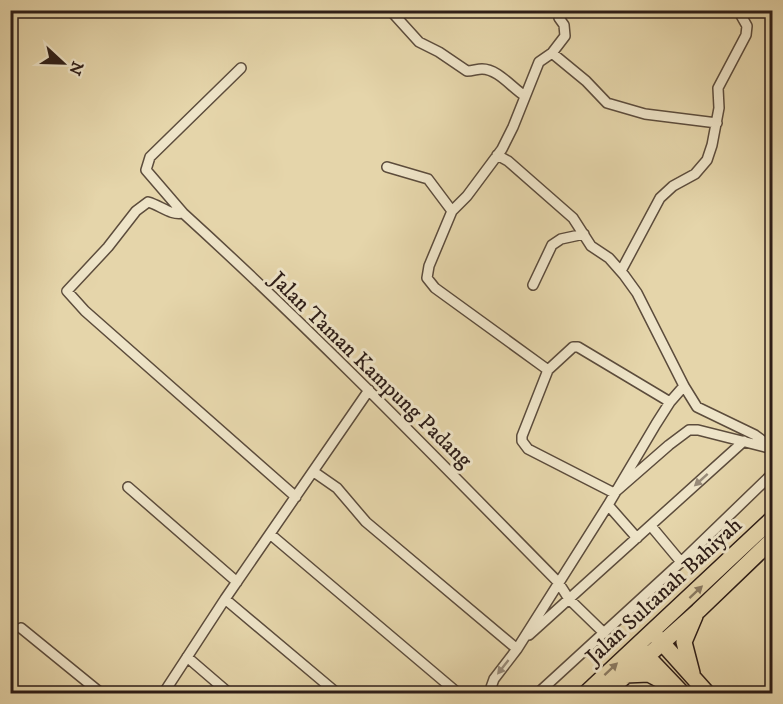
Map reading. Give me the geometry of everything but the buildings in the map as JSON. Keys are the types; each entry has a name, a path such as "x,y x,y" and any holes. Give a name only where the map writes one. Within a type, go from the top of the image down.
{"main road":[{"name":"Jalan Sultanah Bahiyah","path":"585,693 657,637 772,519"},
{"name":"Jalan Sultanah Bahiyah","path":"657,637 698,611 772,540"},
{"path":"696,681 690,669 684,642 698,611"},
{"path":"657,637 708,693"},
{"name":"Jalan Sultanah Bahiyah","path":"604,693 625,675 642,650"},
{"path":"642,650 683,693"},
{"path":"625,675 649,674 683,693"}],"street":[{"path":"390,10 423,45 440,52 467,71 481,69 492,71 514,90 525,96"},
{"path":"548,370 443,294 427,278 429,266 452,211 459,206 497,155 513,127 539,62 552,53 565,36 564,25 559,18 561,10"},
{"path":"621,271 660,198 673,186 695,174 707,160 717,123 718,88 746,35 747,26 738,10"},
{"path":"552,53 586,81 607,103 645,114 717,123"},
{"path":"183,213 146,170 150,157 241,68"},
{"path":"497,155 508,161 573,218 591,246 609,258 621,271 637,292 684,386 702,411 755,435 769,448"},
{"path":"387,167 428,178 452,211"},
{"name":"Jalan Taman Kampung Padang","path":"296,497 85,310 67,291 108,247 136,211 148,202 161,206 176,215 183,213 369,390 558,582 569,599 604,633"},
{"path":"533,285 552,245 561,239 584,234"},
{"path":"614,493 530,450 522,441 548,370 573,347 578,347 670,402"},
{"path":"489,693 494,679 519,646 670,402 684,386"},
{"path":"163,693 369,390"},
{"path":"614,493 689,430 698,430 769,448"},
{"path":"519,646 744,441"},
{"path":"314,472 337,488 366,522 519,646"},
{"path":"537,693 681,562 772,474"},
{"path":"128,487 237,582"},
{"path":"608,505 637,538"},
{"path":"651,526 681,562"},
{"path":"270,534 459,693"},
{"path":"225,599 338,693"},
{"path":"21,628 102,693"},
{"path":"187,657 230,693"}]}
